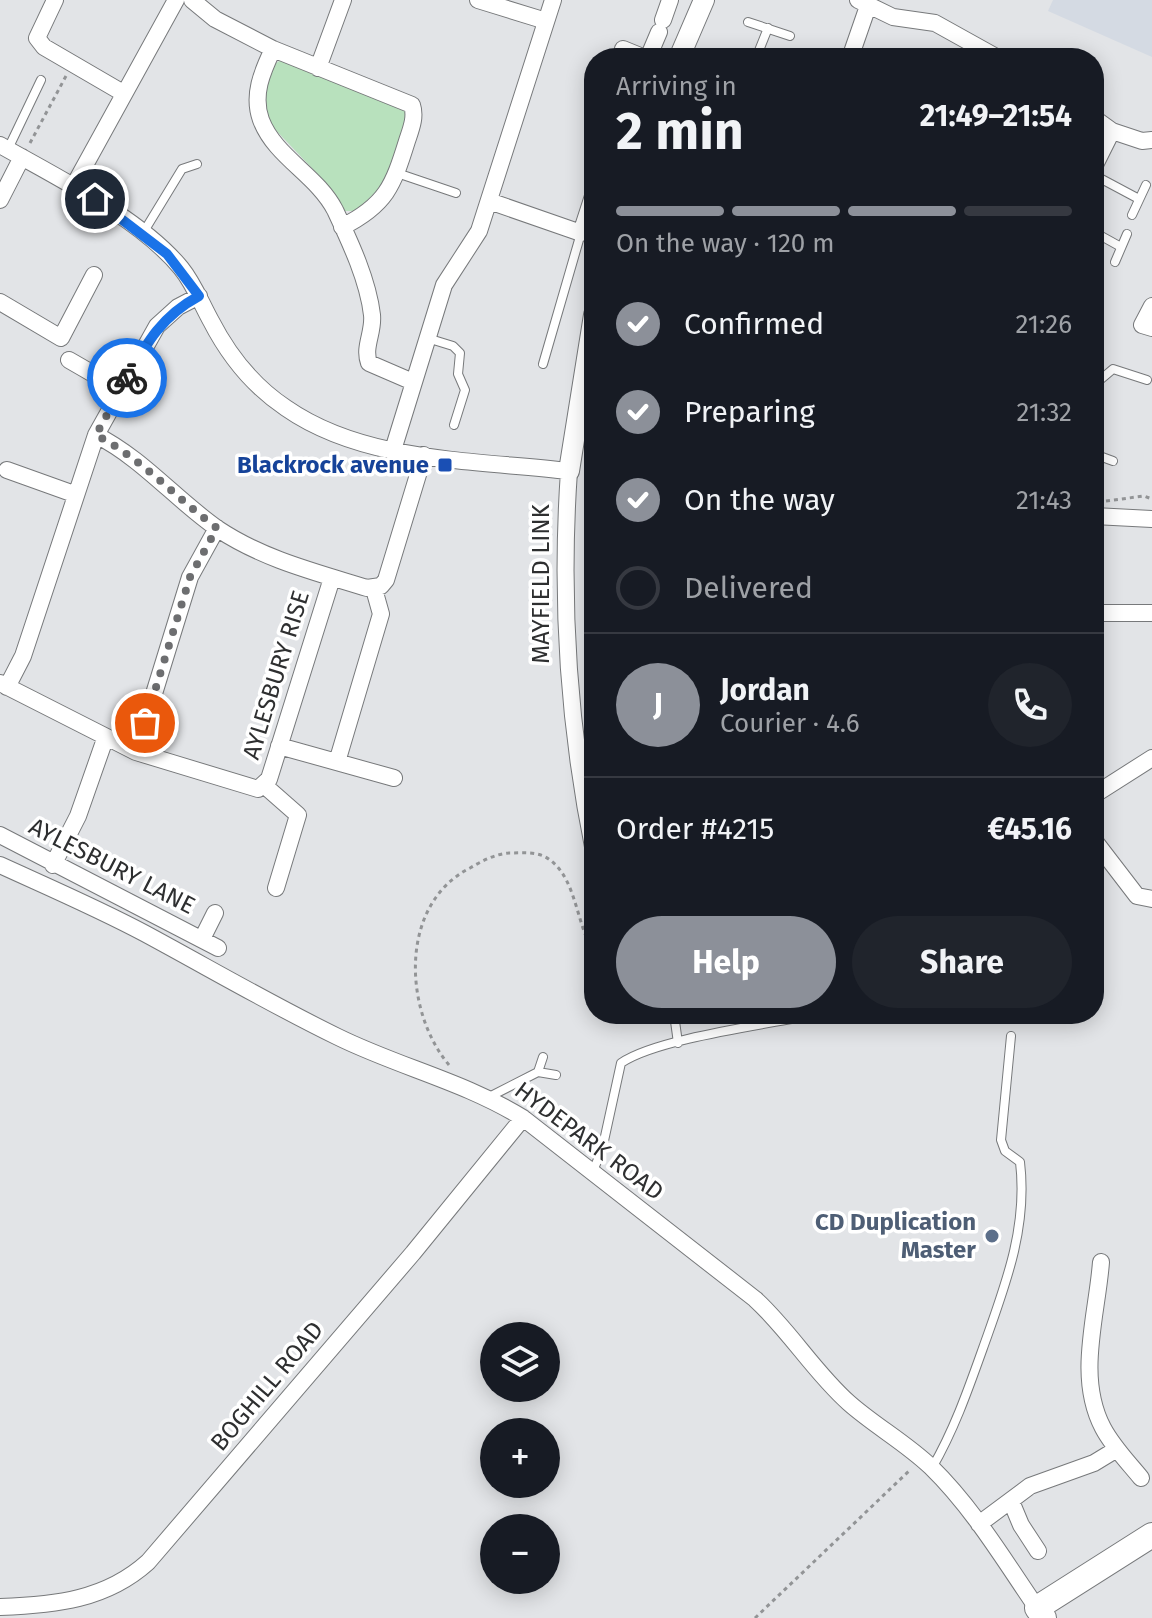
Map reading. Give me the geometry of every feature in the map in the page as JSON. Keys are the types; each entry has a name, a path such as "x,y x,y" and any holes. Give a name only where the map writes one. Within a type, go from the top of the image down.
{"main road":[{"path":"1041,1613 1152,1535"}],"street":[{"path":"55,0 37,38 44,47 123,93"},
{"path":"73,187 176,0"},
{"path":"192,0 236,31 273,49 412,105 414,118 397,173 376,206 342,227"},
{"path":"318,68 343,0"},
{"path":"478,0 546,21"},
{"path":"393,450 444,285 479,231 553,0"},
{"path":"651,48 670,0"},
{"path":"683,48 704,0"},
{"path":"852,48 863,3 893,17 935,23 980,48"},
{"path":"273,49 258,91 261,119 272,140 327,195 342,227 370,304 373,328 367,349 369,363 413,382"},
{"path":"1104,125 1142,141 1152,140"},
{"path":"1104,147 1112,131"},
{"path":"0,200 10,151 73,187 142,235 178,265 199,296 229,353 269,395 309,421 393,450 569,471"},
{"path":"489,201 581,233 584,224"},
{"path":"0,302 61,338 94,275"},
{"path":"4,685 23,656 96,435 157,326 178,307 199,296"},
{"path":"1152,306 1142,325 1152,328"},
{"path":"69,360 121,390"},
{"name":"MAYFIELD LINK","path":"584,377 569,471 563,593 566,665 584,746"},
{"path":"96,435 135,458 175,496 217,528 258,551 332,578 374,589"},
{"path":"374,589 386,580 424,455"},
{"path":"7,470 74,494"},
{"path":"1104,510 1152,519"},
{"path":"136,752 190,577 217,528"},
{"name":"AYLESBURY RISE","path":"4,685 105,739 136,752 251,790 265,786 332,578"},
{"path":"337,762 381,614 374,589"},
{"path":"1104,613 1152,613"},
{"path":"53,865 78,816 105,739"},
{"path":"279,746 394,778"},
{"path":"1104,789 1152,758"},
{"path":"265,786 298,815 276,876"},
{"name":"AYLESBURY LANE","path":"0,835 218,948"},
{"path":"1104,853 1137,896 1152,899"},
{"name":"HYDEPARK ROAD","path":"0,865 143,933 228,982 341,1039 489,1097 523,1118 755,1299 788,1330 814,1365 850,1403 927,1464 979,1524 1041,1613"},
{"name":"AYLESBURY LANE","path":"202,939 215,913"},
{"name":"BOGHILL ROAD","path":"0,1607 63,1603 91,1596 132,1576 148,1562 413,1253 523,1118"},
{"path":"1101,1262 1089,1362 1091,1392 1103,1429 1141,1478"},
{"path":"979,1524 1030,1486 1094,1463 1117,1449"},
{"path":"1011,1501 1021,1525 1038,1551"}],"lane":[{"path":"748,22 790,36"},
{"path":"760,48 768,28"},
{"path":"10,151 41,80"},
{"path":"142,235 182,169 197,164"},
{"path":"397,173 456,193"},
{"path":"1104,180 1139,199"},
{"path":"1132,215 1146,185"},
{"path":"543,364 581,233"},
{"path":"1115,262 1127,234"},
{"path":"1104,238 1121,247"},
{"path":"426,337 453,346 460,353 458,374 465,390 454,425"},
{"path":"1104,377 1113,369 1147,380"},
{"path":"1104,458 1113,461"},
{"path":"675,1024 678,1043"},
{"path":"592,1173 602,1150 621,1063 634,1054 770,1024"},
{"path":"927,1464 959,1417 1005,1290 1016,1248 1024,1195 1020,1162 1005,1151 1001,1140 1011,1036"},
{"path":"538,1072 543,1057"},
{"path":"489,1097 538,1072 556,1075"}],"path":[{"path":"10,151 72,64"},
{"path":"1104,507 1144,496 1152,499"},
{"path":"457,1085 458,1075 433,1046 427,1032 417,981 420,923 442,889 460,873 503,853 538,854 548,858 566,878 584,932"},
{"path":"755,1618 927,1464"}],"shaded area":[{"path":"1053,0 1152,0 1152,57 1048,11"}],"green space":[{"path":"282,59 405,107 407,115 386,182 356,211 343,211 328,185 267,121 264,105 269,68"}],"way so far":[{"path":"127,378 96,435 135,458 175,496 217,528 190,577 145,723"}],"place":[{"name":"Blackrock avenue","path":"445,465"},
{"name":"CD Duplication Master","path":"992,1236"}],"route":[{"path":"95,199 167,254 199,296 178,307 157,326 127,378"}]}
